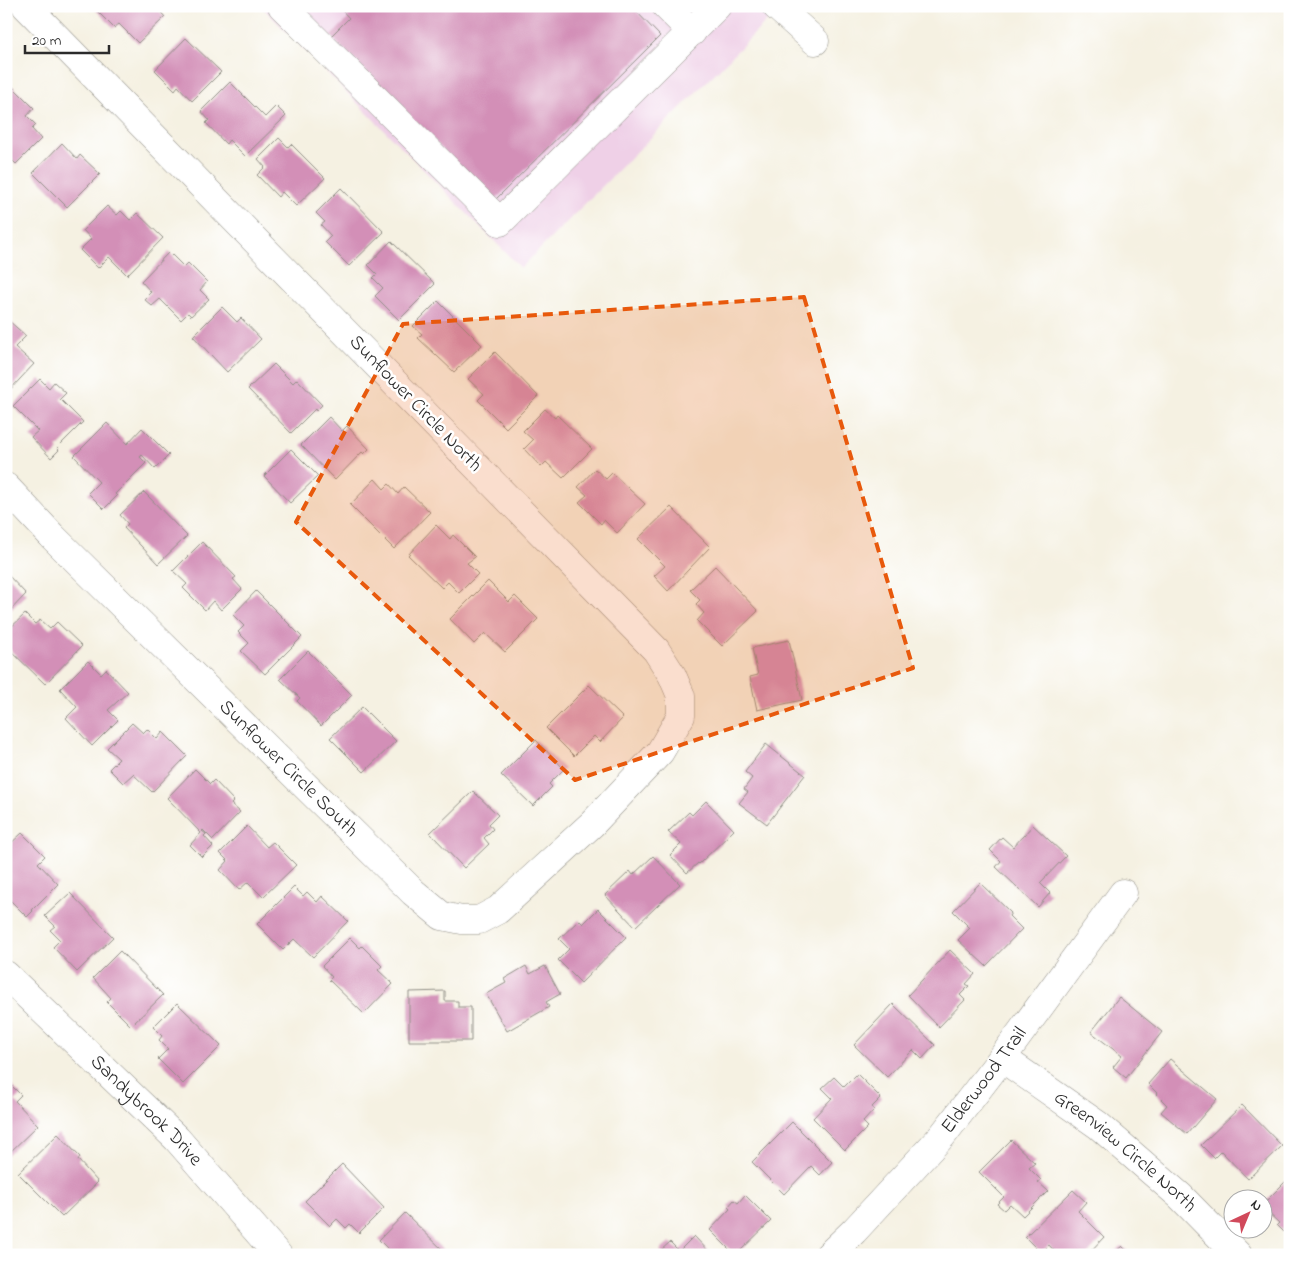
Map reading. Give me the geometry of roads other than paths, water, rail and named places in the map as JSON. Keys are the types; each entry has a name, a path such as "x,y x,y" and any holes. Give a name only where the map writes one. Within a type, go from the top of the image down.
{"street":[{"path":"6,20 20,6"},
{"name":"Sunflower Circle North","path":"26,6 656,650 672,675 681,696 681,716 660,752 592,824"},
{"path":"282,6 500,222 717,6"},
{"path":"666,6 692,32"},
{"path":"776,6 816,41"},
{"name":"Sunflower Circle South","path":"6,487 52,536 406,885 442,916 462,920 479,920 498,910 592,824"},
{"name":"Elderwood Trail","path":"829,1255 854,1231 942,1136 1002,1058 1123,892"},
{"name":"Sandybrook Drive","path":"6,974 176,1140 278,1255"},
{"name":"Greenview Circle North","path":"1002,1058 1098,1125 1180,1196 1238,1255"}]}
